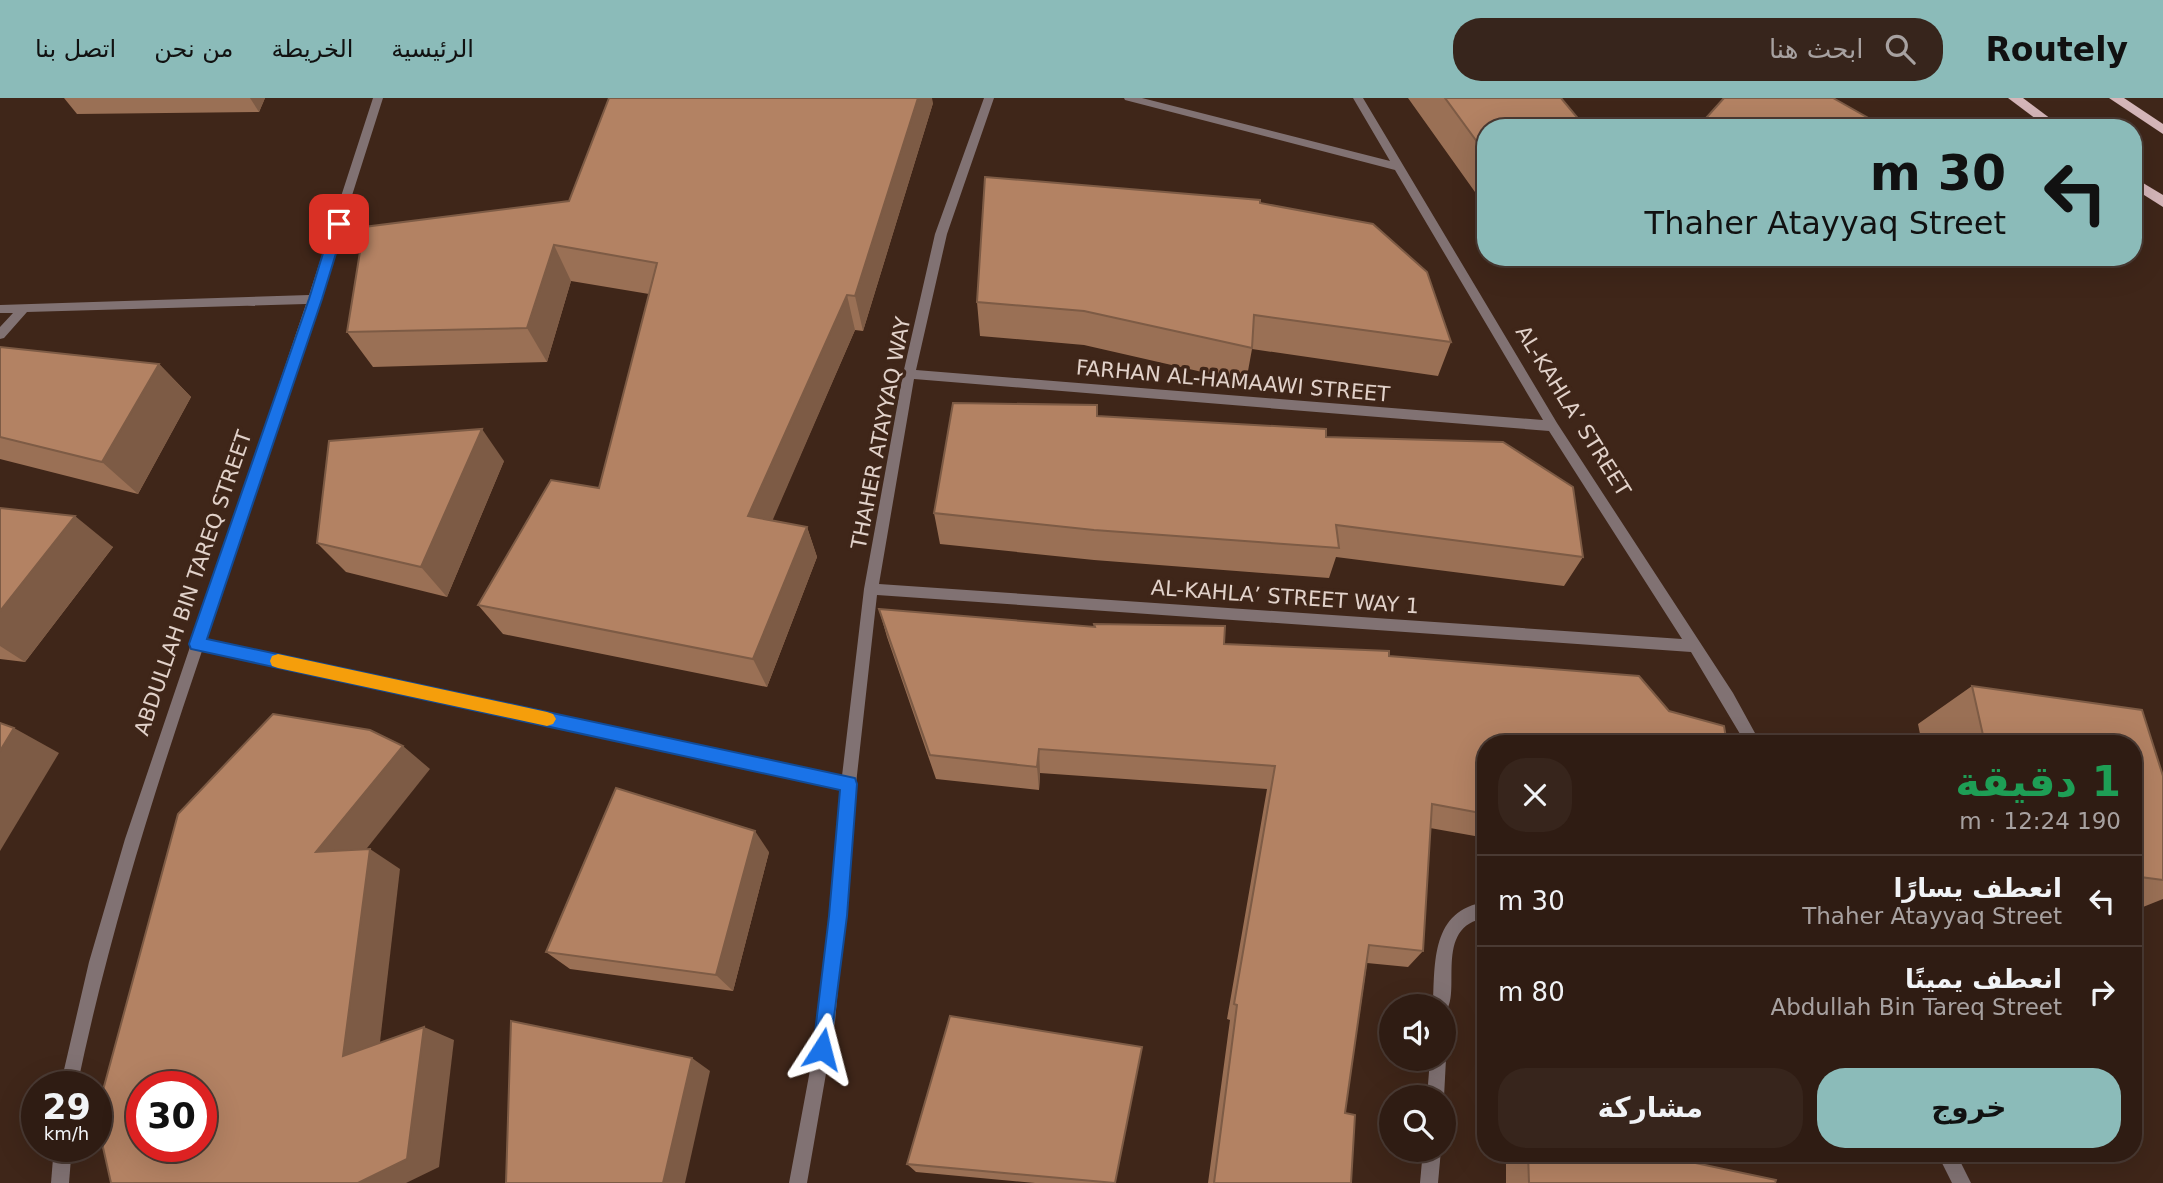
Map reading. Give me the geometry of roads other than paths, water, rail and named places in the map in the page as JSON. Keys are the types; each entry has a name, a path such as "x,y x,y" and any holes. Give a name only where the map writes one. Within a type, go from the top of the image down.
{"main road":[{"path":"2014,98 2044,119"},
{"path":"2115,98 2163,130"},
{"path":"2142,187 2163,202"}],"street":[{"name":"ABDULLAH BIN TAREQ STREET","path":"71,1071 88,990 112,900 154,765 316,299 378,98"},
{"name":"THAHER ATAYYAQ WAY","path":"798,1183 827,1022 849,784 871,589 909,374 941,234 989,98"},
{"path":"1129,98 1399,167"},
{"name":"AL-KAHLA’ STREET","path":"1358,98 1553,426 1695,646 1749,735"},
{"path":"0,309 316,299"},
{"path":"0,335 24,308"},
{"name":"FARHAN AL-HAMAAWI STREET","path":"909,374 1553,426"},
{"name":"AL-KAHLA’ STREET WAY 1","path":"871,589 1695,646"},
{"path":"197,644 849,784"},
{"path":"1442,994 1444,953 1454,925 1477,909"},
{"path":"60,1183 62,1162"},
{"path":"1429,1183 1431,1162"},
{"path":"1951,1162 1962,1183"}]}
